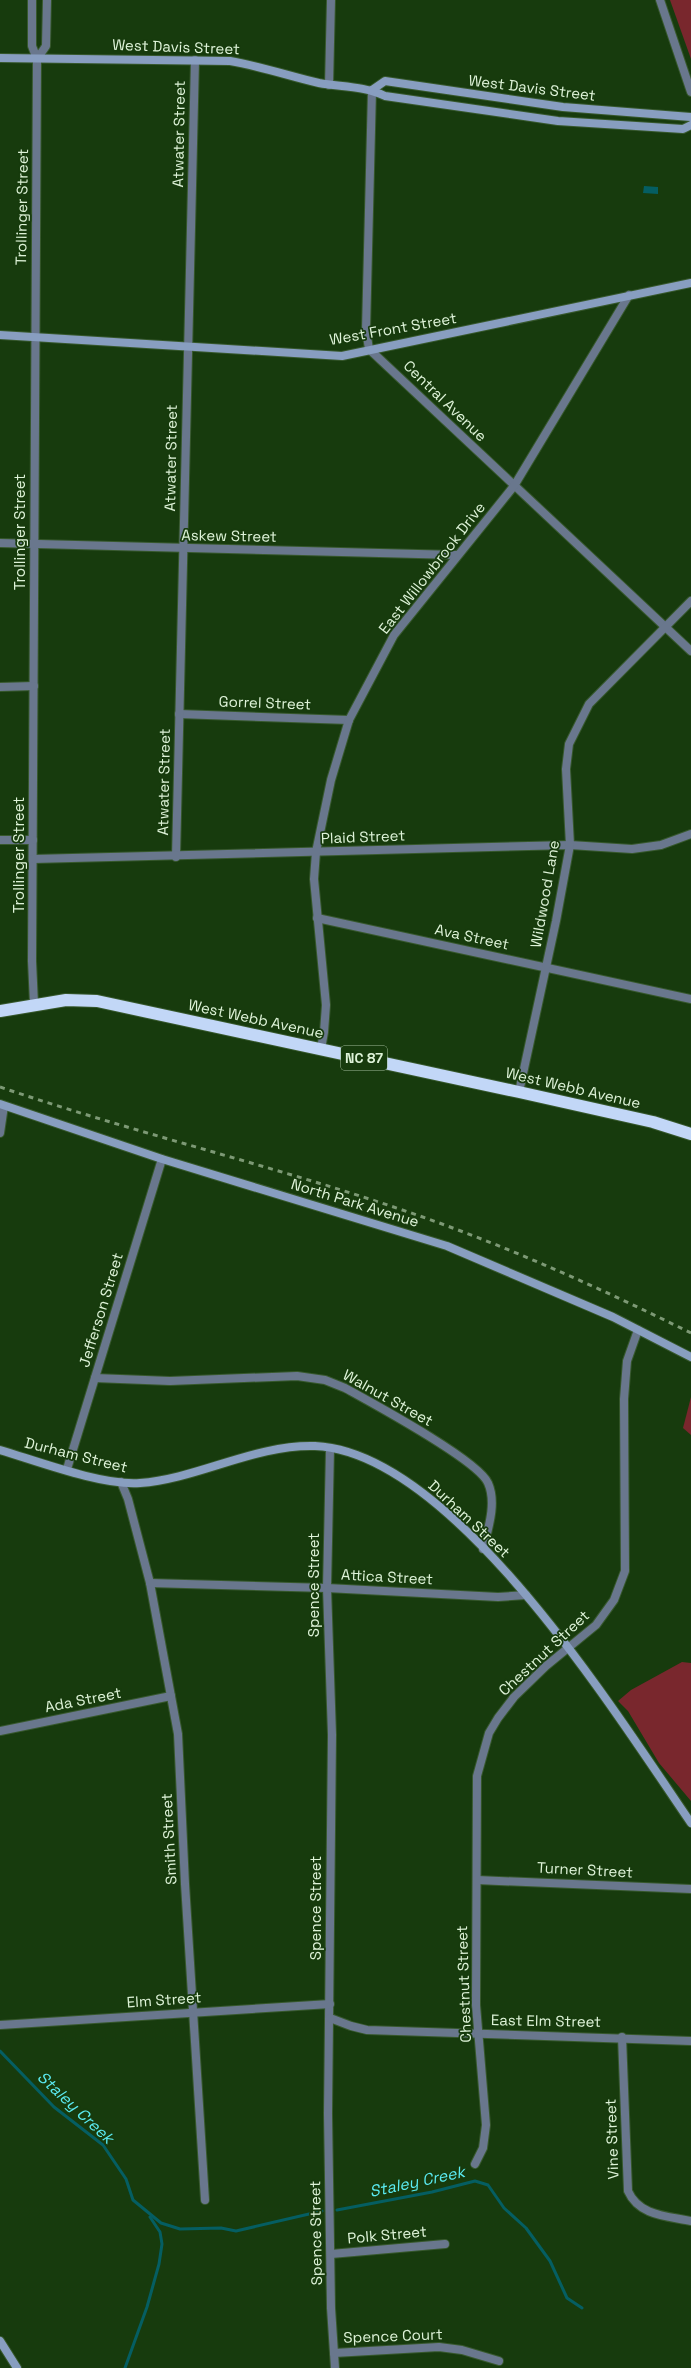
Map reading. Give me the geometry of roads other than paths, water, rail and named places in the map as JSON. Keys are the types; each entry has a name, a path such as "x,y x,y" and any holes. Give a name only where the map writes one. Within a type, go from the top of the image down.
{"highway":[{"name":"West Webb Avenue","path":"0,1012 34,1004 66,1000 97,1001 653,1122 691,1134"}],"street":[{"path":"32,0 32,46 37,58"},
{"path":"37,58 46,46 46,0"},
{"path":"329,85 331,0"},
{"path":"660,0 691,92"},
{"name":"West Davis Street","path":"0,58 195,60 251,65 329,85 372,90 385,96 558,121 683,129 691,124"},
{"name":"Trollinger Street","path":"34,1004 32,961 35,545 34,337 37,58"},
{"name":"Atwater Street","path":"176,857 195,60"},
{"name":"West Davis Street","path":"372,90 385,81 563,107 691,117"},
{"path":"369,349 366,330 372,90"},
{"name":"West Front Street","path":"0,335 342,356 369,349 691,283"},
{"name":"East Willowbrook Drive","path":"321,1049 326,1005 314,879 316,852 332,780 349,720 394,635 514,486 630,295"},
{"name":"Central Avenue","path":"369,349 691,652"},
{"name":"Askew Street","path":"0,543 457,555"},
{"name":"Wildwood Lane","path":"519,1092 546,968 570,845 566,755 572,734 589,704 691,601"},
{"path":"0,687 34,686"},
{"name":"Gorrel Street","path":"179,714 349,720"},
{"name":"Plaid Street","path":"33,859 176,857 570,845 632,849 661,845 691,834"},
{"path":"0,840 33,840"},
{"name":"Ava Street","path":"317,918 691,999"},
{"path":"0,1133 2,1105"},
{"name":"North Park Avenue","path":"2,1105 162,1159 447,1246 544,1286 638,1330 691,1357"},
{"name":"Jefferson Street","path":"66,1469 162,1159"},
{"name":"Chestnut Street","path":"475,2164 483,2148 486,2125 480,2042 477,2033 477,1776 489,1733 498,1718 514,1697 596,1625 614,1600 625,1571 624,1399 627,1361 638,1330"},
{"name":"Walnut Street","path":"95,1378 170,1381 297,1376 325,1380 345,1388 466,1459 484,1476 488,1483 492,1498 491,1511 483,1549"},
{"name":"Durham Street","path":"0,1450 66,1469 121,1482 153,1481 286,1448 315,1446 360,1456 403,1479 445,1512 483,1549 526,1595 569,1648 691,1823"},
{"name":"Spence Street","path":"330,1449 327,1588 332,1735 328,2114 335,2368"},
{"name":"Smith Street","path":"121,1482 128,1499 150,1583 178,1734 205,2200"},
{"name":"Attica Street","path":"150,1583 327,1588 498,1596 526,1595"},
{"name":"Ada Street","path":"0,1731 171,1696"},
{"name":"Turner Street","path":"477,1880 691,1889"},
{"name":"Elm Street","path":"0,2025 330,2004"},
{"name":"East Elm Street","path":"330,2018 351,2026 368,2030 691,2040"},
{"name":"Vine Street","path":"622,2037 628,2191 632,2199 642,2209 650,2213 691,2221"},
{"name":"Polk Street","path":"331,2254 445,2244"},
{"path":"0,2341 17,2368"},
{"name":"Spence Court","path":"334,2353 439,2347 462,2350 499,2361"}],"water":[{"path":"644,186 658,187 658,194 643,193"}],"waterway":[{"name":"Staley Creek","path":"0,2051 54,2107 103,2145 126,2179 133,2200 161,2223 180,2229 221,2228 236,2231 322,2211"},
{"name":"Staley Creek","path":"337,2210 432,2192 475,2181 488,2185 504,2208 526,2228 550,2261 567,2298 582,2308"},
{"path":"125,2368 147,2307 159,2264 162,2244 160,2232 150,2217"}],"railway":[{"path":"0,1087 104,1120 313,1181 417,1215 522,1255 691,1333"}]}
